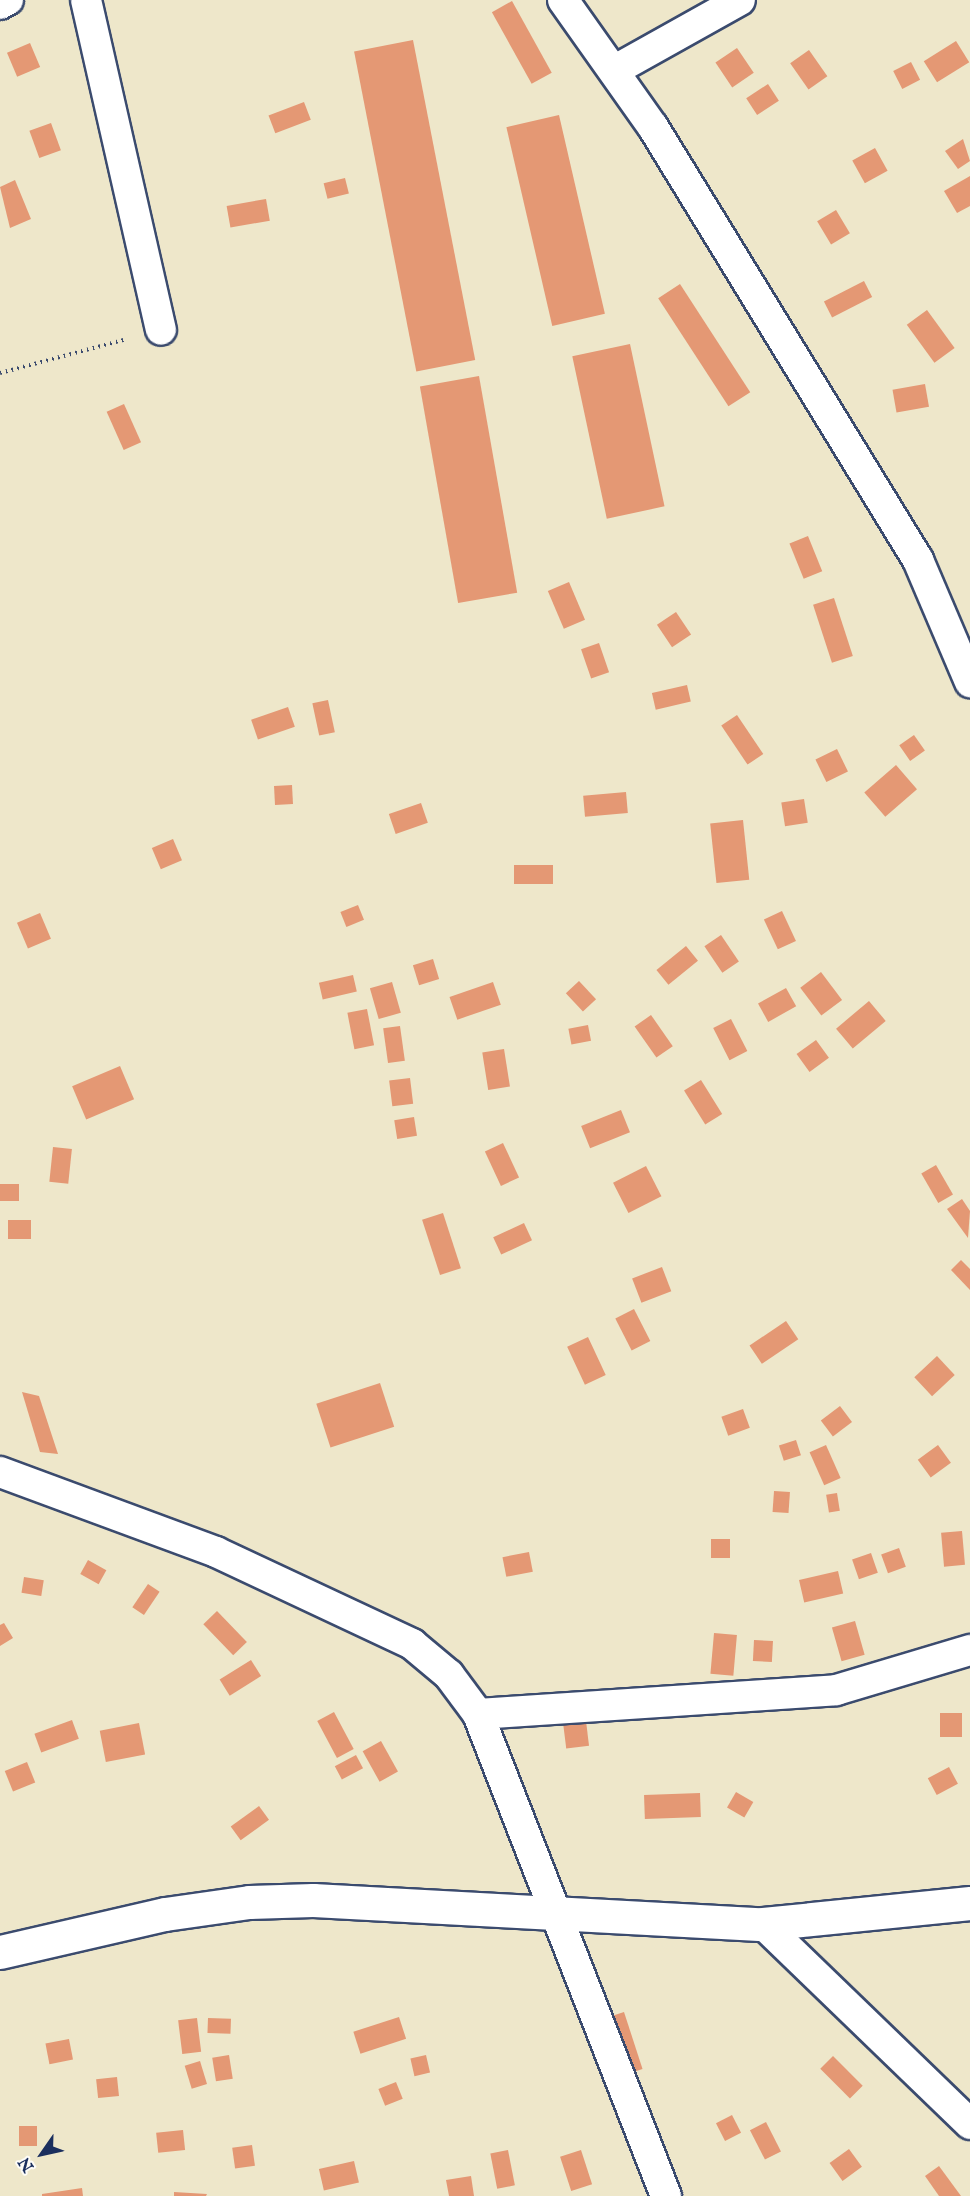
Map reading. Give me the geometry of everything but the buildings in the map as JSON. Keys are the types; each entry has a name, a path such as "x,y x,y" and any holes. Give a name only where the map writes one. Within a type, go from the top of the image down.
{"street":[{"path":"0,4 8,0"},
{"path":"86,0 161,330"},
{"path":"563,0 615,70 918,560 970,682"},
{"path":"615,70 740,0"},
{"path":"0,1472 216,1552 412,1644 449,1675 478,1714 559,1911 666,2196"},
{"path":"478,1714 836,1690 970,1650"},
{"path":"0,1952 165,1914 249,1902 313,1899 763,1924 970,1903"},
{"path":"763,1924 970,2124"}],"path":[{"path":"0,373 161,330"}]}
